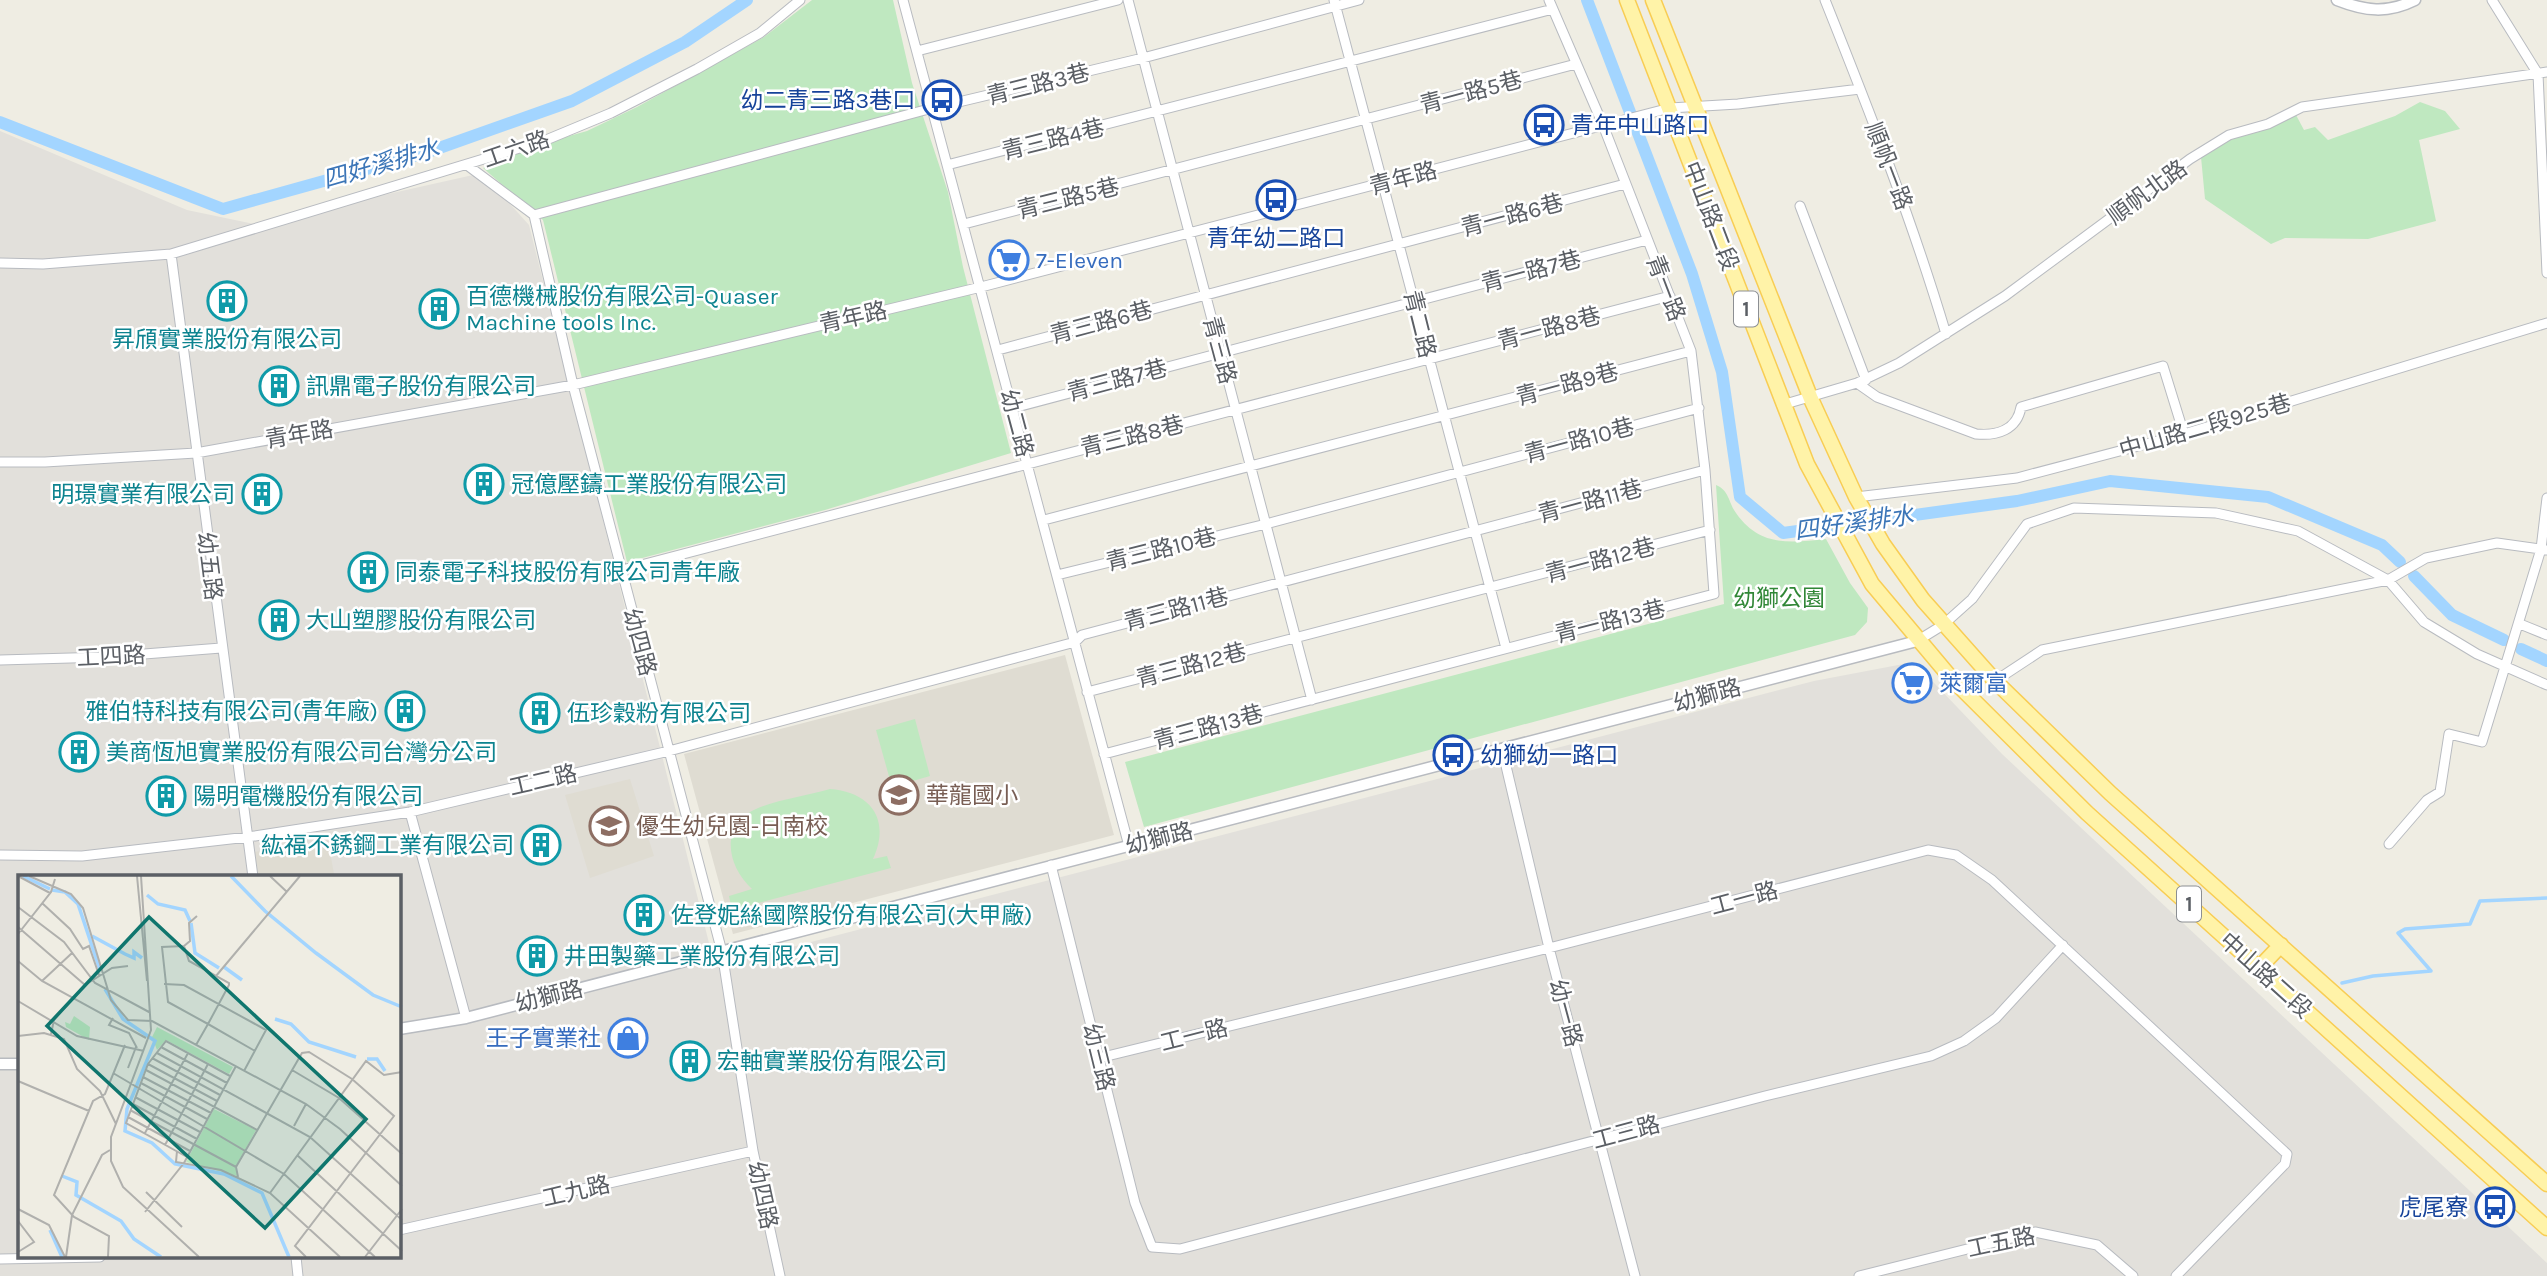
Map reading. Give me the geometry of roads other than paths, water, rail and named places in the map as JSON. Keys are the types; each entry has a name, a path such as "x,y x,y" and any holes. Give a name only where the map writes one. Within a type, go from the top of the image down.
{"main road":[{"name":"中山路二段","path":"1626,0 1670,108 1782,405 1829,508 1872,584 1917,641 2087,813 2547,1228"},
{"name":"中山路二段","path":"1653,0 1811,399 1856,497 1883,544 1943,625 1995,681 2110,793 2547,1184"},
{"path":"2259,968 2281,945"}],"street":[{"name":"工六路","path":"0,263 43,264 171,254 546,140 611,113 760,33 800,0"},
{"name":"幼二路","path":"903,0 1129,846"},
{"path":"917,51 1118,0"},
{"name":"青三路","path":"1128,0 1312,700"},
{"name":"青三路3巷","path":"534,215 1143,58 1335,3 1359,0"},
{"name":"順帆一路","path":"1825,0 1922,251 1946,334"},
{"path":"2337,0 2369,12 2388,10 2415,0"},
{"path":"2492,0 2542,73 2547,273"},
{"name":"青二路","path":"1335,3 1506,648"},
{"name":"青三路4巷","path":"947,165 1351,62 1551,5"},
{"name":"青一路","path":"1551,5 1603,125 1691,351 1705,470 1714,594"},
{"name":"青一路5巷","path":"1173,171 1576,64"},
{"name":"順帆北路","path":"1782,405 1811,399 1861,381 1946,334 2005,296 2190,159 2230,135 2268,124 2302,107 2542,73"},
{"name":"青年路","path":"0,462 196,453 573,384 981,287 1670,108 1860,89"},
{"path":"467,165 534,215"},
{"name":"青三路5巷","path":"964,225 1173,171"},
{"name":"青一路6巷","path":"1205,295 1625,184"},
{"path":"1800,206 1861,381 1877,397 1976,434 1992,435 2008,429 2020,418 2021,407 2163,366 2183,434"},
{"name":"幼四路","path":"534,215 573,384 722,952 753,1151 780,1276"},
{"name":"青一路7巷","path":"1220,353 1647,240"},
{"name":"幼五路","path":"171,254 253,875"},
{"name":"青三路6巷","path":"998,350 1205,295"},
{"name":"青一路8巷","path":"1236,409 1670,296"},
{"name":"中山路二段925巷","path":"1856,497 2017,478 2183,434 2547,323"},
{"name":"青一路9巷","path":"1044,520 1443,418 1691,351"},
{"name":"青三路7巷","path":"1013,408 1220,353"},
{"name":"青一路10巷","path":"1266,524 1699,408"},
{"name":"青三路8巷","path":"622,570 1236,409"},
{"name":"青一路11巷","path":"1281,581 1705,470"},
{"path":"2389,844 2427,800 2440,792 2449,734 2482,742 2544,550 2547,498"},
{"path":"1917,641 1943,625 1972,599 2027,524 2074,508 2216,513 2298,531 2388,580 2424,622 2477,654 2547,685"},
{"name":"青三路10巷","path":"1057,575 1266,524"},
{"name":"青一路12巷","path":"1295,637 1490,589 1710,530"},
{"path":"1995,681 2042,650 2388,580 2426,558 2497,543 2544,550"},
{"name":"青三路11巷","path":"1075,642 1082,635 1281,581"},
{"name":"青一路13巷","path":"1312,700 1714,594"},
{"path":"2519,624 2547,635"},
{"name":"青三路12巷","path":"1087,692 1295,637"},
{"name":"幼獅路","path":"401,1030 466,1018 1917,641"},
{"name":"工二路","path":"0,855 82,856 247,837 410,812 669,751 1075,642"},
{"name":"工四路","path":"0,660 106,657 221,648"},
{"name":"青三路13巷","path":"1104,754 1312,700"},
{"name":"幼一路","path":"1502,749 1549,948 1635,1276"},
{"path":"410,812 466,1018"},
{"name":"工一路","path":"1099,1058 1549,948 1928,850 1956,855 1992,880 2287,1154 2285,1164 2176,1276"},
{"name":"幼三路","path":"1051,865 1135,1203 1152,1247"},
{"name":"工三路","path":"1152,1247 1180,1249 1599,1139 1931,1056 1964,1041 1996,1018 2063,945"},
{"path":"0,1064 18,1064"},
{"name":"工九路","path":"401,1230 753,1151"},
{"name":"工五路","path":"1859,1276 2035,1232 2097,1245 2133,1276"},
{"path":"0,1259 50,1258"},
{"path":"296,1258 299,1276"}],"waterway":[{"name":"四好溪排水","path":"0,122 223,209 428,152 572,101 685,42 747,0"},
{"name":"四好溪排水","path":"1587,0 1692,274 1722,372 1740,497 1783,533 2017,501 2110,481 2268,497 2382,545 2400,562"},
{"name":"四好溪排水","path":"2414,576 2452,615 2504,640"},
{"name":"四好溪排水","path":"2521,649 2547,661"},
{"path":"2342,983 2373,976 2431,971 2398,933 2405,929 2470,924 2480,901 2547,898"}],"place":[{"name":"幼二青三路3巷口","path":"942,100"},
{"name":"青年中山路口","path":"1544,125"},
{"name":"青年幼二路口","path":"1276,200"},
{"name":"7-Eleven","path":"1009,260"},
{"name":"昇頎實業股份有限公司","path":"227,301"},
{"name":"百德機械股份有限公司-Quaser Machine tools Inc.","path":"439,309"},
{"name":"訊鼎電子股份有限公司","path":"279,386"},
{"name":"冠億壓鑄工業股份有限公司","path":"484,484"},
{"name":"明璟實業有限公司","path":"262,494"},
{"name":"同泰電子科技股份有限公司青年廠","path":"368,572"},
{"name":"大山塑膠股份有限公司","path":"279,620"},
{"name":"萊爾富","path":"1912,683"},
{"name":"雅伯特科技有限公司(青年廠)","path":"405,711"},
{"name":"伍珍穀粉有限公司","path":"540,713"},
{"name":"美商恆旭實業股份有限公司台灣分公司","path":"79,752"},
{"name":"幼獅幼一路口","path":"1453,755"},
{"name":"華龍國小","path":"899,795"},
{"name":"陽明電機股份有限公司","path":"166,796"},
{"name":"優生幼兒園-日南校","path":"609,826"},
{"name":"紘福不銹鋼工業有限公司","path":"541,845"},
{"name":"佐登妮絲國際股份有限公司(大甲廠)","path":"644,915"},
{"name":"井田製藥工業股份有限公司","path":"537,956"},
{"name":"王子實業社","path":"628,1038"},
{"name":"宏軸實業股份有限公司","path":"690,1061"},
{"name":"虎尾寮","path":"2495,1207"}],"park label":[{"name":"幼獅公園","path":"1779,598"}]}
